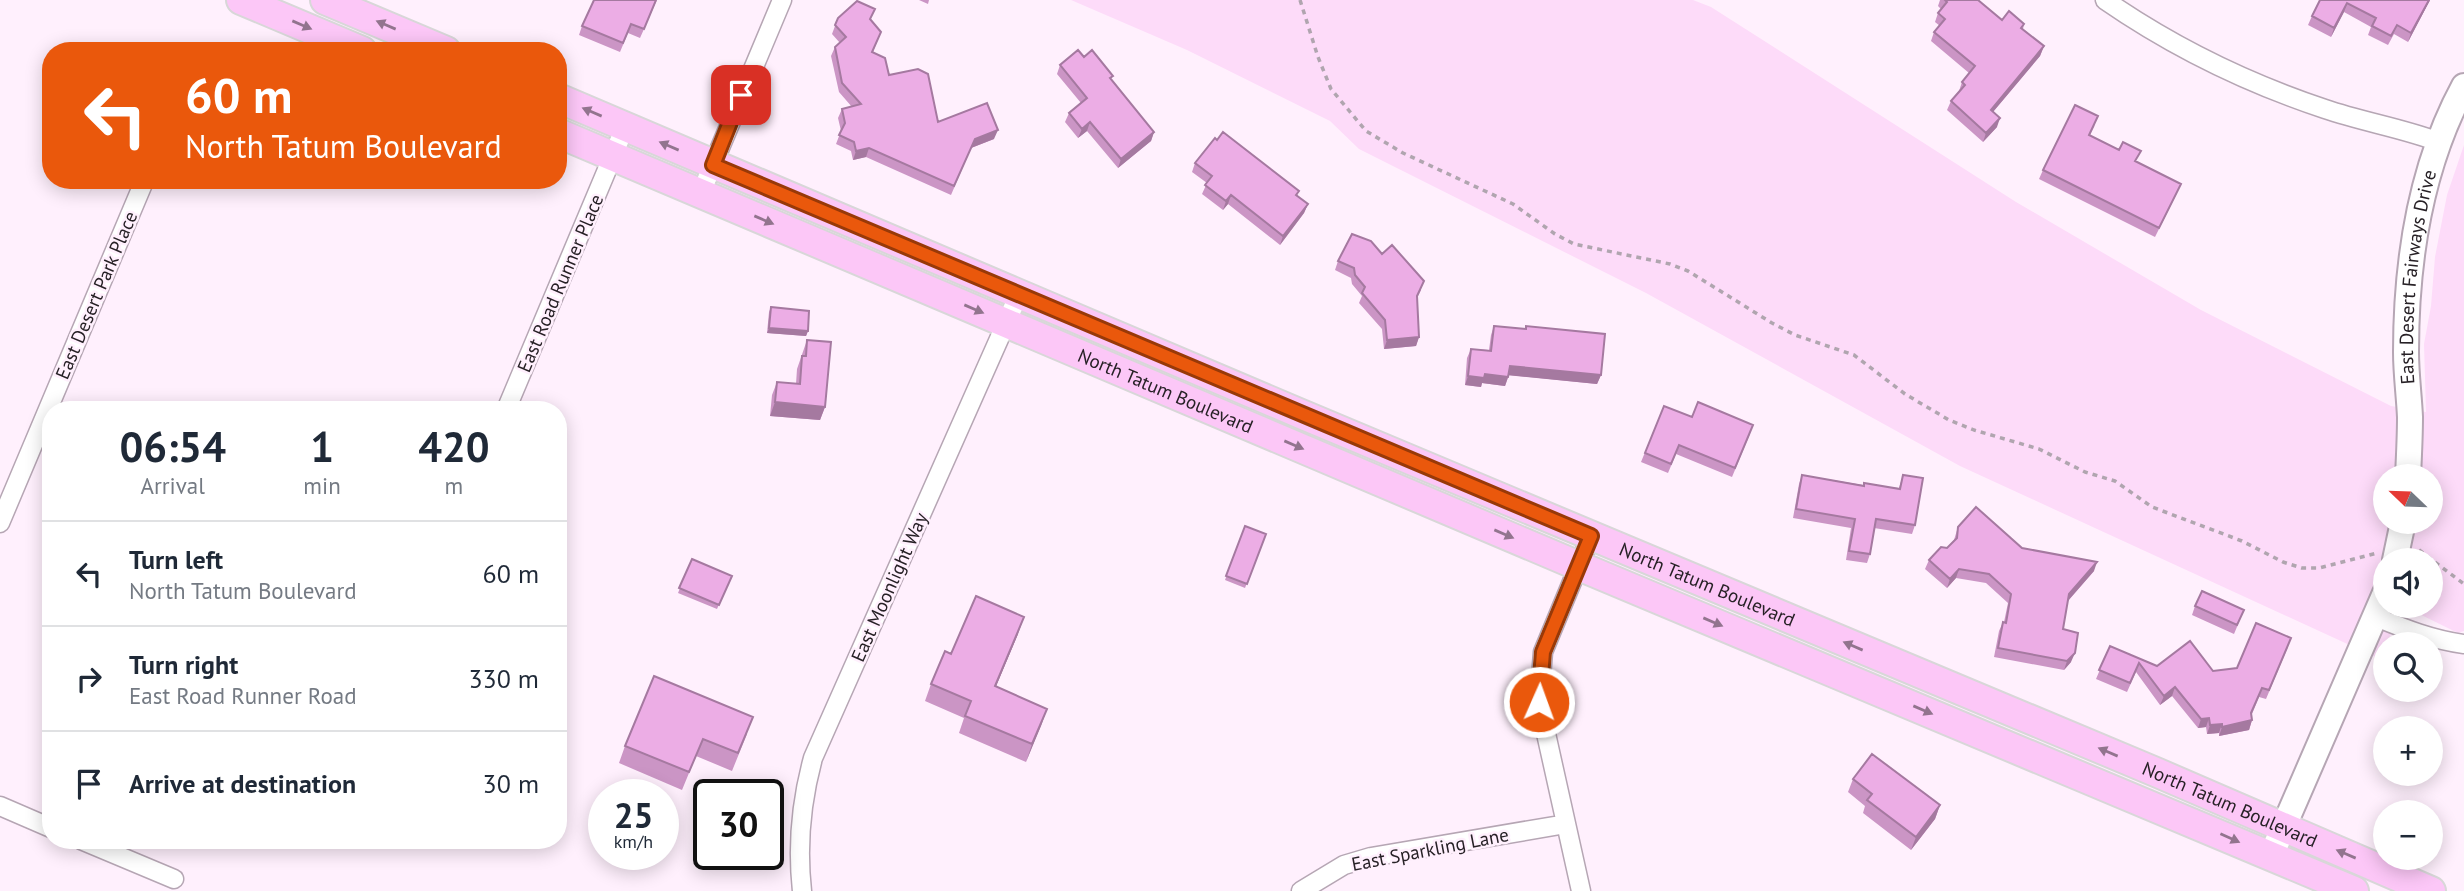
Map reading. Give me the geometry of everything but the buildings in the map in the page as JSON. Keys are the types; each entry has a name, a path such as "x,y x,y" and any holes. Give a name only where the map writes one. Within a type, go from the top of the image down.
{"main road":[{"path":"241,0 341,42"},
{"path":"326,0 425,42"},
{"name":"North Tatum Boulevard","path":"567,102 2431,891"},
{"name":"North Tatum Boulevard","path":"567,137 2354,891"}],"street":[{"path":"701,193 782,0"},
{"path":"2105,0 2185,49 2249,81 2326,109 2438,142"},
{"name":"East Desert Fairways Drive","path":"2408,464 2410,416 2406,354 2408,283 2417,225 2438,142 2464,86"},
{"name":"East Road Runner Place","path":"510,401 625,127"},
{"name":"East Desert Park Place","path":"51,401 141,189"},
{"name":"East Moonlight Way","path":"802,891 799,840 805,788 813,758 1019,294"},
{"name":"East Desert Park Place","path":"0,523 42,423"},
{"path":"1581,891 1539,702 1539,677 1543,652 1591,536"},
{"path":"2271,856 2376,618"},
{"path":"2378,618 2446,642 2464,644"},
{"path":"0,806 42,824"},
{"name":"East Sparkling Lane","path":"1301,891 1344,865 1371,857 1566,824"},
{"path":"102,849 174,879"}],"path":[{"path":"1300,0 1331,89 1366,131 1403,153 1513,204 1574,244 1670,264 1688,271 1795,335 1843,349 1854,355 1905,394 1949,420 2039,449 2085,472 2115,481 2152,507 2242,541 2283,562 2302,568 2319,568 2373,553"},
{"path":"2443,568 2464,584"}],"shaded area":[{"path":"1071,0 1693,0 1711,7 2016,202 2201,310 2391,406 2426,412 2424,344 2431,306 2435,257 2447,195 2464,145 2464,631 2458,633 2427,618 2443,618 2443,548 2373,548 2373,618 2398,618 2392,632 2373,632 2373,656 1960,466 1646,293 1359,149 1330,121 1187,50"}],"route":[{"path":"741,95 713,165 1591,536 1543,652 1539,702"}]}
